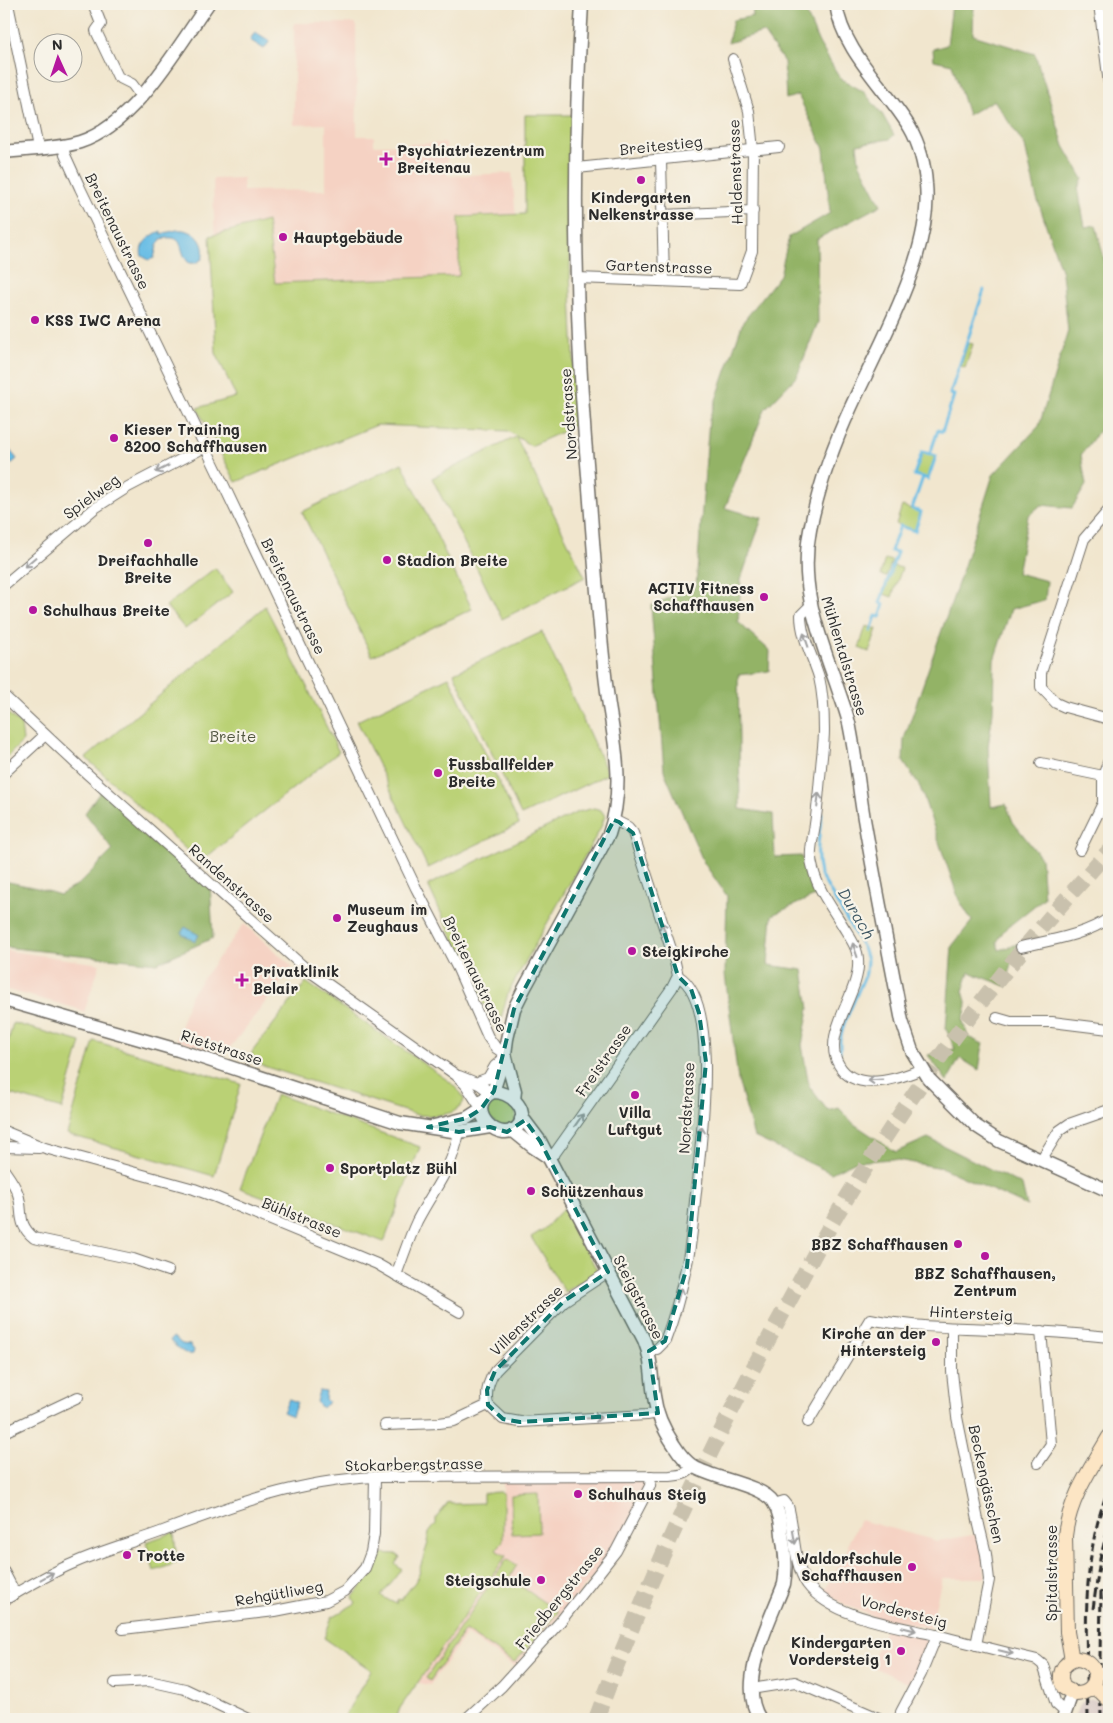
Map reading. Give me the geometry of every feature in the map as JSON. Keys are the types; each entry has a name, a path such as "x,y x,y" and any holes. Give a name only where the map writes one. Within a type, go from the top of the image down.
{"main road":[{"name":"Spitalstrasse","path":"1075,1659 1069,1646 1067,1616 1065,1536 1067,1521 1077,1492 1109,1437"},
{"path":"1094,1681 1084,1693 1074,1694 1064,1688 1060,1677 1064,1666 1075,1659 1083,1660 1090,1664 1094,1681 1109,1700"}],"street":[{"path":"8,4 38,148"},
{"path":"4,152 63,146 79,142 102,132 120,119 159,76 208,4"},
{"name":"Nordstrasse","path":"492,1093 503,1057 514,1009 609,834 614,820 618,793 618,773 602,646 585,438 577,278 578,71 582,4"},
{"name":"Mühlentalstrasse","path":"836,4 836,10 845,34 864,66 891,99 912,130 923,164 926,186 925,220 917,255 903,295 849,411 822,486 810,531 806,562 810,606 850,725 864,818 902,1021 912,1051 922,1069 938,1090 976,1126 999,1141 1109,1191"},
{"path":"94,6 101,24 96,32 118,77 132,84 141,96"},
{"path":"1103,6 1109,84"},
{"name":"Haldenstrasse","path":"733,59 749,111 753,150 752,252 740,284"},
{"name":"Breitenaustrasse","path":"63,146 83,194 416,888 458,969 488,1038 503,1057"},
{"name":"Breitestieg","path":"577,168 779,147"},
{"path":"661,160 664,280"},
{"path":"663,215 753,211"},
{"name":"Gartenstrasse","path":"577,278 740,284"},
{"name":"Spielweg","path":"4,585 95,508 128,487 205,447"},
{"path":"1109,510 1084,539 1042,673 1041,687 1056,703 1109,719"},
{"path":"810,606 801,615 801,626 819,678 823,697 824,731 816,816 811,847 812,868 822,892 852,940 858,959 856,979 834,1036 834,1050 838,1064 847,1076 861,1081 897,1077 922,1069"},
{"name":"Randenstrasse","path":"4,696 305,968 456,1075 466,1085 481,1107"},
{"path":"4,773 45,735"},
{"path":"1080,850 1106,807 1104,776 1109,760"},
{"path":"1041,764 1104,776"},
{"name":"Nordstrasse","path":"614,820 628,827 633,833 674,958 678,976 685,980 691,989 700,1013 706,1062 705,1093 687,1267 665,1341 657,1349 649,1351"},
{"path":"1021,947 1078,933 1109,918"},
{"name":"Freistrasse","path":"548,1157 555,1153 672,988 678,976"},
{"name":"Rietstrasse","path":"4,1000 178,1050 400,1123 459,1132 490,1127"},
{"path":"998,1018 1010,1022 1052,1022 1109,1029"},
{"path":"479,1084 480,1081 488,1078 503,1057 516,1091 514,1100"},
{"name":"Randenstrasse","path":"456,1075 479,1084 492,1093"},
{"path":"492,1093 501,1093 514,1100 521,1110 522,1119 519,1125 512,1130 501,1131 490,1127 484,1118 481,1107 486,1097 492,1093"},
{"name":"Rietstrasse","path":"428,1127 468,1118 481,1107"},
{"path":"1041,1160 1059,1131 1069,1124 1109,1110"},
{"name":"Steigstrasse","path":"522,1119 540,1140 649,1351 652,1360 654,1397 658,1413 674,1445 693,1467 710,1475 757,1490 766,1495 774,1504"},
{"name":"Steigstrasse","path":"512,1130 548,1157"},
{"name":"Bühlstrasse","path":"4,1131 45,1148 194,1189 377,1264 460,1312"},
{"path":"396,1275 417,1221 446,1172 456,1149 459,1132"},
{"name":"Bühlstrasse","path":"4,1147 45,1148"},
{"path":"4,1170 18,1195 22,1224 25,1231 34,1238 133,1260 168,1272"},
{"name":"Villenstrasse","path":"488,1405 487,1390 495,1371 564,1301 608,1272"},
{"name":"Hintersteig","path":"808,1422 870,1319 952,1328 1041,1331 1109,1337"},
{"name":"Beckengässchen","path":"952,1328 952,1372 957,1418 986,1554 989,1580 976,1645"},
{"path":"1038,1463 1051,1444 1041,1331"},
{"path":"4,1432 78,1397"},
{"path":"385,1425 454,1421 488,1405 503,1419 520,1422 647,1416 658,1413"},
{"name":"Stokarbergstrasse","path":"4,1600 74,1563 216,1511 282,1490 316,1482 375,1476 683,1475 693,1467"},
{"name":"Rehgütliweg","path":"123,1629 275,1612 326,1602 345,1591 365,1568 371,1552 374,1534 375,1476"},
{"name":"Friedbergstrasse","path":"466,1719 502,1686 555,1629 616,1551 650,1486 651,1476"},
{"name":"Vordersteig","path":"774,1504 784,1501 788,1506 800,1570 807,1584 818,1595 843,1610 870,1620 1037,1660 1043,1665 1056,1704 1064,1715"},
{"path":"755,1718 751,1688 754,1665 784,1584 786,1573 781,1524 774,1504"},
{"path":"4,1572 15,1593"},
{"path":"900,1719 901,1712 920,1674 936,1635"},
{"path":"1094,1681 1109,1670"},
{"path":"114,1683 149,1681 185,1689 248,1719"},
{"path":"751,1688 795,1682 881,1719"},
{"path":"1064,1715 1074,1694"}],"highlighted area":[{"path":"614,820 619,822 633,833 678,976 691,989 699,1013 706,1062 687,1267 665,1341 649,1351 658,1413 520,1422 503,1419 488,1405 487,1390 495,1371 564,1301 608,1272 540,1141 525,1120 507,1132 490,1127 459,1132 428,1127 467,1118 481,1109 494,1091 514,1009"}],"shaded area":[{"name":"Psychiatriezentrum Breitenau","path":"294,23 356,23 357,136 374,136 374,145 446,143 448,176 512,173 517,230 481,304 258,312 215,256 213,179 243,178 243,191 326,190 326,124 294,125"},
{"name":"Privatklinik Belair","path":"244,924 293,967 225,1054 176,1040 191,994"},
{"path":"4,950 100,964 84,1013 75,1008 4,989"},
{"name":"Steigschule","path":"651,1476 616,1551 514,1667 466,1634 430,1685 418,1683 505,1557 496,1550 503,1541 503,1477"},
{"name":"Waldorfschule Schaffhausen","path":"860,1520 937,1541 979,1534 986,1578 942,1578 930,1628 872,1616 845,1605 824,1592 849,1546 847,1545"},
{"name":"Kindergarten Vordersteig 1","path":"886,1628 933,1637 912,1685 869,1665"},
{"path":"1087,1699 1096,1700 1108,1711 1109,1719 1073,1719 1080,1704"}],"green space":[{"path":"752,4 802,4 819,43 840,78 864,92 882,114 894,135 890,139 857,144 859,162 881,205 817,239 818,322 797,376 765,409 725,508 762,518 741,579 738,622 770,651 769,671 738,675 740,809 773,814 775,857 801,856 817,895 772,915 768,965 803,970 809,1009 802,1045 809,1086 828,1111 839,1108 854,1124 896,1152 928,1138 1022,1185 1027,1206 943,1168 891,1159 854,1162 831,1173 754,1137 738,1080 725,974 727,896 704,863 664,771 651,606 696,586 709,420 743,322 780,275 789,237 830,213 824,149 798,95 786,99 784,62 763,32 728,43 733,20 753,16"},
{"path":"952,4 974,4 973,35 1035,54 1064,146 1083,179 1078,188 1085,227 1096,225 1109,280 1109,417 1081,455 1086,485 1072,508 1041,505 1028,516 1017,573 1047,581 1045,600 1011,609 994,660 993,712 988,746 991,807 1006,804 1013,822 1041,858 1044,898 1004,930 997,942 999,950 1017,944 1006,986 969,972 963,991 967,1005 963,1021 968,1037 983,1044 979,1070 960,1058 947,1081 928,1055 955,1049 946,1029 952,946 972,921 959,900 920,787 903,761 904,739 961,575 993,475 1039,426 1068,331 1062,273 1036,195 1025,146 994,100 968,115 952,64 934,60 933,49 947,45"},
{"path":"525,115 572,115 570,272 577,425 531,446 508,431 377,425 236,482 197,408 236,397 216,353 210,236 267,221 275,283 459,276 459,217 525,214"},
{"path":"968,343 973,344 965,368 961,366"},
{"path":"516,437 585,577 502,619 432,478"},
{"path":"923,452 935,456 928,479 915,474"},
{"name":"Stadion Breite","path":"402,463 472,609 372,656 302,512"},
{"path":"902,506 920,512 915,530 896,524"},
{"path":"885,559 892,561 886,577 880,575"},
{"path":"893,566 902,568 892,597 884,594"},
{"path":"215,568 233,592 185,629 166,606"},
{"name":"Breite","path":"265,606 339,752 200,862 86,758"},
{"path":"866,626 877,629 869,652 859,648"},
{"name":"Fussballfelder Breite","path":"542,632 608,774 521,815 454,673"},
{"name":"Fussballfelder Breite","path":"449,677 519,824 428,868 357,721"},
{"path":"4,710 21,725 23,741 4,760"},
{"path":"103,788 210,883 213,938 157,963 4,947 4,881 60,895 80,883 113,850 85,813"},
{"path":"594,808 601,810 605,816 600,829 508,993 499,1026 494,1027 428,885 578,812"},
{"path":"306,982 450,1082 461,1093 464,1100 461,1106 457,1110 444,1114 417,1115 257,1064 252,1058 252,1052"},
{"path":"13,1023 81,1042 62,1109 4,1092 4,1057"},
{"path":"94,1041 241,1084 214,1176 67,1134"},
{"name":"Sportplatz Bühl","path":"276,1094 420,1147 384,1242 240,1188"},
{"path":"492,1099 504,1099 516,1110 515,1121 510,1126 499,1126 488,1116 487,1105"},
{"path":"564,1208 598,1272 565,1292 531,1237 544,1229"},
{"path":"483,1493 503,1493 503,1541 496,1550 506,1556 400,1708 396,1719 343,1719 371,1670 324,1638 332,1617 356,1603 353,1597 372,1572 377,1553 396,1554 400,1557 395,1564 402,1570 381,1596 396,1604 398,1599 401,1600 415,1582 420,1572 429,1533 436,1524 436,1518 449,1502 452,1504 483,1503"},
{"path":"538,1494 539,1533 512,1534 511,1495"},
{"path":"174,1532 177,1563 154,1571 146,1542"},
{"path":"507,1559 517,1565 509,1578 558,1612 514,1663 465,1630 430,1681 426,1678"}],"water":[{"path":"255,32 270,41 264,49 250,40"},
{"path":"177,230 189,231 198,238 203,247 202,259 196,263 189,263 178,241 169,238 161,239 154,258 149,260 142,256 141,252 144,244 153,235 161,231 161,234"},
{"path":"4,443 17,459 4,470"},
{"path":"185,927 199,935 195,942 181,933"},
{"path":"173,1337 182,1344 190,1345 194,1350 193,1354 186,1354 178,1348 170,1341"},
{"path":"319,1391 326,1392 325,1399 328,1402 322,1408 316,1402"},
{"path":"289,1399 297,1402 292,1416 283,1412"}],"waterway":[{"path":"871,631 876,616 880,617 884,604 880,603 897,552 891,551 900,526 915,531 921,512 912,509 923,477 914,475 922,452 930,454 938,430 942,432 954,395 950,394 984,290"},
{"path":"923,477 928,479 936,456 930,454"},
{"name":"Durach","path":"822,814 818,852 820,874 863,948 867,960 866,973 844,1024 840,1040 840,1052"}],"tunnel":[{"path":"596,1719 660,1561 708,1458 759,1357 840,1209 893,1125 950,1043 1042,926 1109,851"}],"railway":[{"path":"1088,1719 1086,1631 1089,1573 1099,1516 1109,1488"},
{"path":"1093,1609 1100,1559 1109,1525"},
{"path":"1104,1600 1109,1579"},
{"path":"1101,1591 1101,1719"},
{"path":"1107,1642 1109,1615"}],"place":[{"name":"Psychiatriezentrum Breitenau","path":"386,159"},
{"name":"Kindergarten Nelkenstrasse","path":"641,180"},
{"name":"Hauptgebäude","path":"283,237"},
{"name":"KSS IWC Arena","path":"35,320"},
{"name":"Kieser Training 8200 Schaffhausen","path":"114,438"},
{"name":"Dreifachhalle Breite","path":"148,543"},
{"name":"Stadion Breite","path":"387,560"},
{"name":"ACTIV Fitness Schaffhausen","path":"764,597"},
{"name":"Schulhaus Breite","path":"33,610"},
{"name":"Fussballfelder Breite","path":"438,773"},
{"name":"Museum im Zeughaus","path":"337,918"},
{"name":"Steigkirche","path":"632,951"},
{"name":"Privatklinik Belair","path":"242,980"},
{"name":"Villa Luftgut","path":"635,1095"},
{"name":"Sportplatz Bühl","path":"330,1168"},
{"name":"Schützenhaus","path":"531,1191"},
{"name":"BBZ Schaffhausen","path":"958,1244"},
{"name":"BBZ Schaffhausen, Zentrum","path":"985,1256"},
{"name":"Kirche an der Hintersteig","path":"936,1342"},
{"name":"Schulhaus Steig","path":"578,1494"},
{"name":"Trotte","path":"127,1555"},
{"name":"Waldorfschule Schaffhausen","path":"912,1567"},
{"name":"Steigschule","path":"541,1580"},
{"name":"Kindergarten Vordersteig 1","path":"901,1651"}]}
